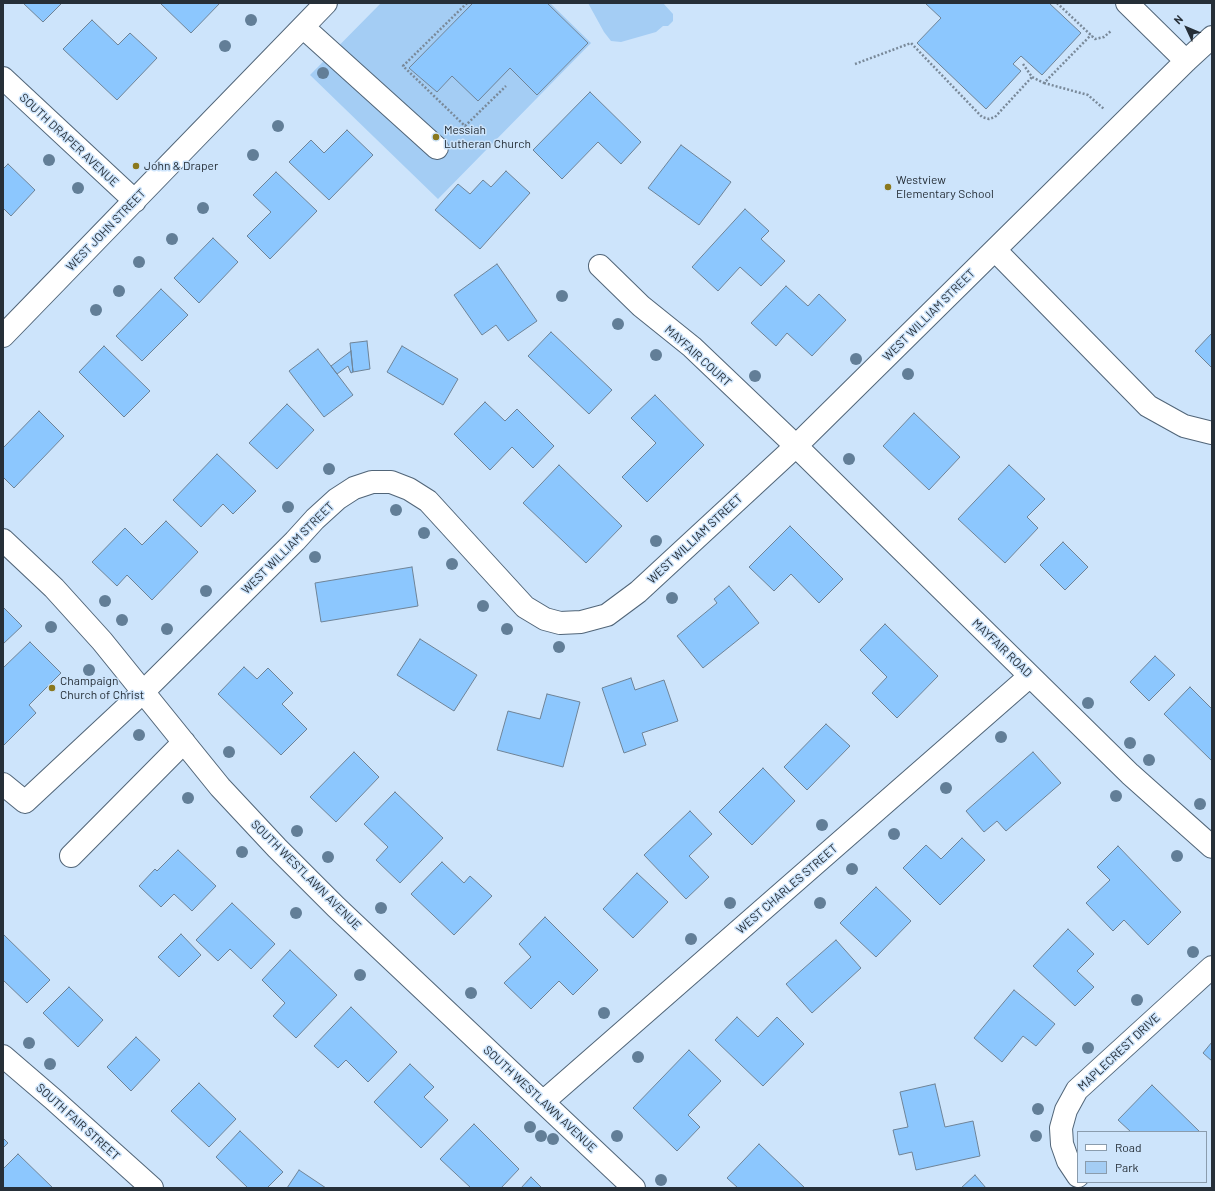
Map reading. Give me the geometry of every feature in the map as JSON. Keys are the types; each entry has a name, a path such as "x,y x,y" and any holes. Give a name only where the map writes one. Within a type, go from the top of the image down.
{"street":[{"name":"WEST JOHN STREET","path":"3,336 326,3"},
{"path":"1127,3 1186,61"},
{"path":"303,27 437,148"},
{"name":"WEST WILLIAM STREET","path":"3,784 26,802 143,692 289,547 315,519 337,499 354,488 372,482 391,482 409,489 428,501 525,607 545,619 560,623 581,622 607,615 638,592 796,446 1212,37"},
{"name":"SOUTH DRAPER AVENUE","path":"3,78 135,201"},
{"path":"995,250 1148,406 1184,426 1212,433"},
{"name":"MAYFAIR COURT","path":"600,266 641,306 692,347 796,446"},
{"name":"MAYFAIR ROAD","path":"796,446 1130,774 1212,847"},
{"name":"SOUTH WESTLAWN AVENUE","path":"3,540 54,588 102,641 220,787 277,848 336,907 634,1188"},
{"name":"WEST CHARLES STREET","path":"543,1102 1030,676"},
{"path":"71,856 184,742"},
{"name":"MAPLECREST DRIVE","path":"1077,1174 1068,1161 1062,1144 1061,1128 1066,1110 1077,1090 1212,966"},
{"name":"SOUTH FAIR STREET","path":"3,1056 152,1188"}],"path":[{"path":"467,3 404,66 465,126 506,86"},
{"path":"1057,3 1095,39 1104,37 1111,31"},
{"path":"1044,83 1091,35"},
{"path":"855,64 911,43 982,117 989,119 995,117 1032,77"},
{"path":"1023,64 1032,77 1044,83 1088,95 1106,111"}],"green space":[{"name":"Messiah Lutheran Church","path":"381,3 473,3 409,68 437,92 452,76 510,68 537,95 588,43 547,3 550,3 591,43 438,199 310,75"},
{"path":"588,3 663,3 673,14 673,21 668,26 663,26 656,32 621,42 611,41 604,32"}],"building":[{"path":"23,3 62,3 43,22"},
{"path":"160,3 220,3 191,33"},
{"path":"473,3 547,3 588,43 537,95 510,68 478,101 452,76 437,92 409,68"},
{"path":"925,3 1049,3 1081,33 1042,75 1021,56 1013,64 1021,71 986,109 917,43 941,18"},
{"path":"92,20 118,45 130,33 157,58 117,100 63,49"},
{"path":"590,92 641,142 621,164 598,142 562,179 533,150"},
{"path":"347,130 373,155 329,200 289,162 311,140 324,153"},
{"path":"681,145 731,182 699,225 648,188"},
{"path":"8,164 35,190 11,216 3,208 3,169"},
{"path":"506,171 530,193 480,249 435,210 458,184 470,194 483,180 491,187"},
{"path":"276,172 317,211 270,259 247,236 271,212 253,195"},
{"path":"745,209 769,231 761,239 785,261 761,286 740,267 718,291 692,267"},
{"path":"213,238 238,262 199,303 174,278"},
{"path":"497,264 537,321 508,341 496,325 482,335 454,295"},
{"path":"786,286 808,306 819,294 846,320 812,356 787,333 776,346 751,323"},
{"path":"161,289 188,315 142,361 116,336"},
{"path":"551,332 612,390 589,414 528,356"},
{"path":"1212,333 1212,368 1195,351"},
{"path":"367,341 370,369 353,372 350,343"},
{"path":"104,346 150,391 124,417 79,372"},
{"path":"402,346 458,379 443,405 387,372"},
{"path":"318,349 353,395 324,417 289,371"},
{"path":"351,351 353,372 351,373 348,366 337,374 331,366"},
{"path":"655,395 704,445 647,502 622,477 656,443 631,418"},
{"path":"485,402 505,421 517,409 554,446 533,468 512,447 490,470 454,434"},
{"path":"287,404 314,430 277,469 249,443"},
{"path":"39,411 64,436 14,488 3,477 3,448"},
{"path":"914,413 960,457 929,490 883,446"},
{"path":"217,454 256,491 233,514 223,504 201,527 173,500"},
{"path":"559,465 622,526 586,563 523,503"},
{"path":"1009,465 1045,499 1027,517 1038,528 1005,563 958,519"},
{"path":"166,521 198,552 152,600 127,575 117,586 92,562 125,528 142,545"},
{"path":"790,526 843,579 819,603 791,574 774,591 749,567"},
{"path":"1063,542 1088,567 1065,590 1040,565"},
{"path":"412,567 418,606 321,622 315,583"},
{"path":"729,586 759,623 703,668 677,636 717,603 714,599"},
{"path":"3,607 22,626 3,644"},
{"path":"885,624 938,676 897,718 872,693 887,677 860,650"},
{"path":"420,639 477,675 454,711 397,675"},
{"path":"30,642 61,673 29,705 36,713 3,746 3,668"},
{"path":"1155,656 1175,675 1149,701 1130,682"},
{"path":"244,667 257,679 268,668 293,693 282,704 307,729 281,755 218,694"},
{"path":"631,678 635,690 664,680 678,721 642,733 646,745 624,753 602,688"},
{"path":"1190,687 1212,709 1212,761 1164,714"},
{"path":"547,694 580,702 563,767 497,750 508,711 540,719"},
{"path":"826,724 850,746 807,790 784,767"},
{"path":"354,752 379,777 336,822 310,797"},
{"path":"1033,752 1061,783 1006,831 997,821 984,832 966,811"},
{"path":"763,768 795,801 752,845 719,812"},
{"path":"395,792 443,838 400,883 376,860 388,847 364,824"},
{"path":"690,811 712,834 689,856 709,877 686,899 644,855"},
{"path":"962,838 985,860 940,905 903,868 926,845 941,859"},
{"path":"1118,846 1181,912 1148,945 1124,920 1113,931 1086,903 1110,880 1097,867"},
{"path":"178,850 216,886 192,911 174,894 161,907 139,886 155,869 157,871"},
{"path":"442,862 464,883 470,876 492,896 454,935 411,894"},
{"path":"637,873 668,902 633,938 603,909"},
{"path":"876,887 911,921 876,957 840,923"},
{"path":"232,903 275,944 251,969 230,949 218,961 196,940"},
{"path":"545,917 598,970 573,995 559,981 531,1009 504,983 531,957 519,944"},
{"path":"1068,929 1094,954 1077,971 1094,987 1075,1006 1033,966"},
{"path":"3,934 50,980 27,1003 3,980"},
{"path":"181,934 201,955 179,977 158,957"},
{"path":"836,940 861,968 812,1013 786,984"},
{"path":"290,950 337,995 296,1038 273,1016 285,1003 262,980"},
{"path":"69,987 103,1020 78,1047 43,1013"},
{"path":"1014,990 1055,1024 1036,1046 1023,1036 1002,1062 974,1038"},
{"path":"351,1007 397,1052 368,1082 346,1060 338,1068 314,1046"},
{"path":"737,1017 758,1037 777,1017 804,1044 763,1086 715,1040"},
{"path":"136,1037 160,1060 131,1091 107,1067"},
{"path":"1212,1042 1212,1061 1203,1053"},
{"path":"689,1050 721,1081 688,1115 700,1127 677,1151 633,1108"},
{"path":"410,1064 434,1087 424,1097 448,1120 421,1148 374,1102"},
{"path":"199,1083 236,1119 209,1147 171,1111"},
{"path":"935,1084 945,1127 973,1121 980,1156 916,1170 912,1152 899,1155 893,1130 908,1127 900,1092"},
{"path":"1152,1085 1199,1131 1130,1131 1118,1120"},
{"path":"474,1124 519,1169 501,1188 471,1188 440,1159"},
{"path":"240,1131 283,1172 267,1188 248,1188 216,1157"},
{"path":"3,1138 8,1143 3,1148"},
{"path":"759,1144 805,1188 738,1188 727,1178"},
{"path":"18,1154 53,1188 3,1188 3,1169"},
{"path":"299,1170 326,1188 287,1188"},
{"path":"975,1175 986,1188 961,1188"},
{"path":"531,1177 542,1188 521,1188"}],"place":[{"name":"Messiah Lutheran Church","path":"436,137"},
{"name":"John & Draper","path":"136,166"},
{"name":"Westview Elementary School","path":"888,187"},
{"name":"Champaign Church of Christ","path":"52,688"}]}
